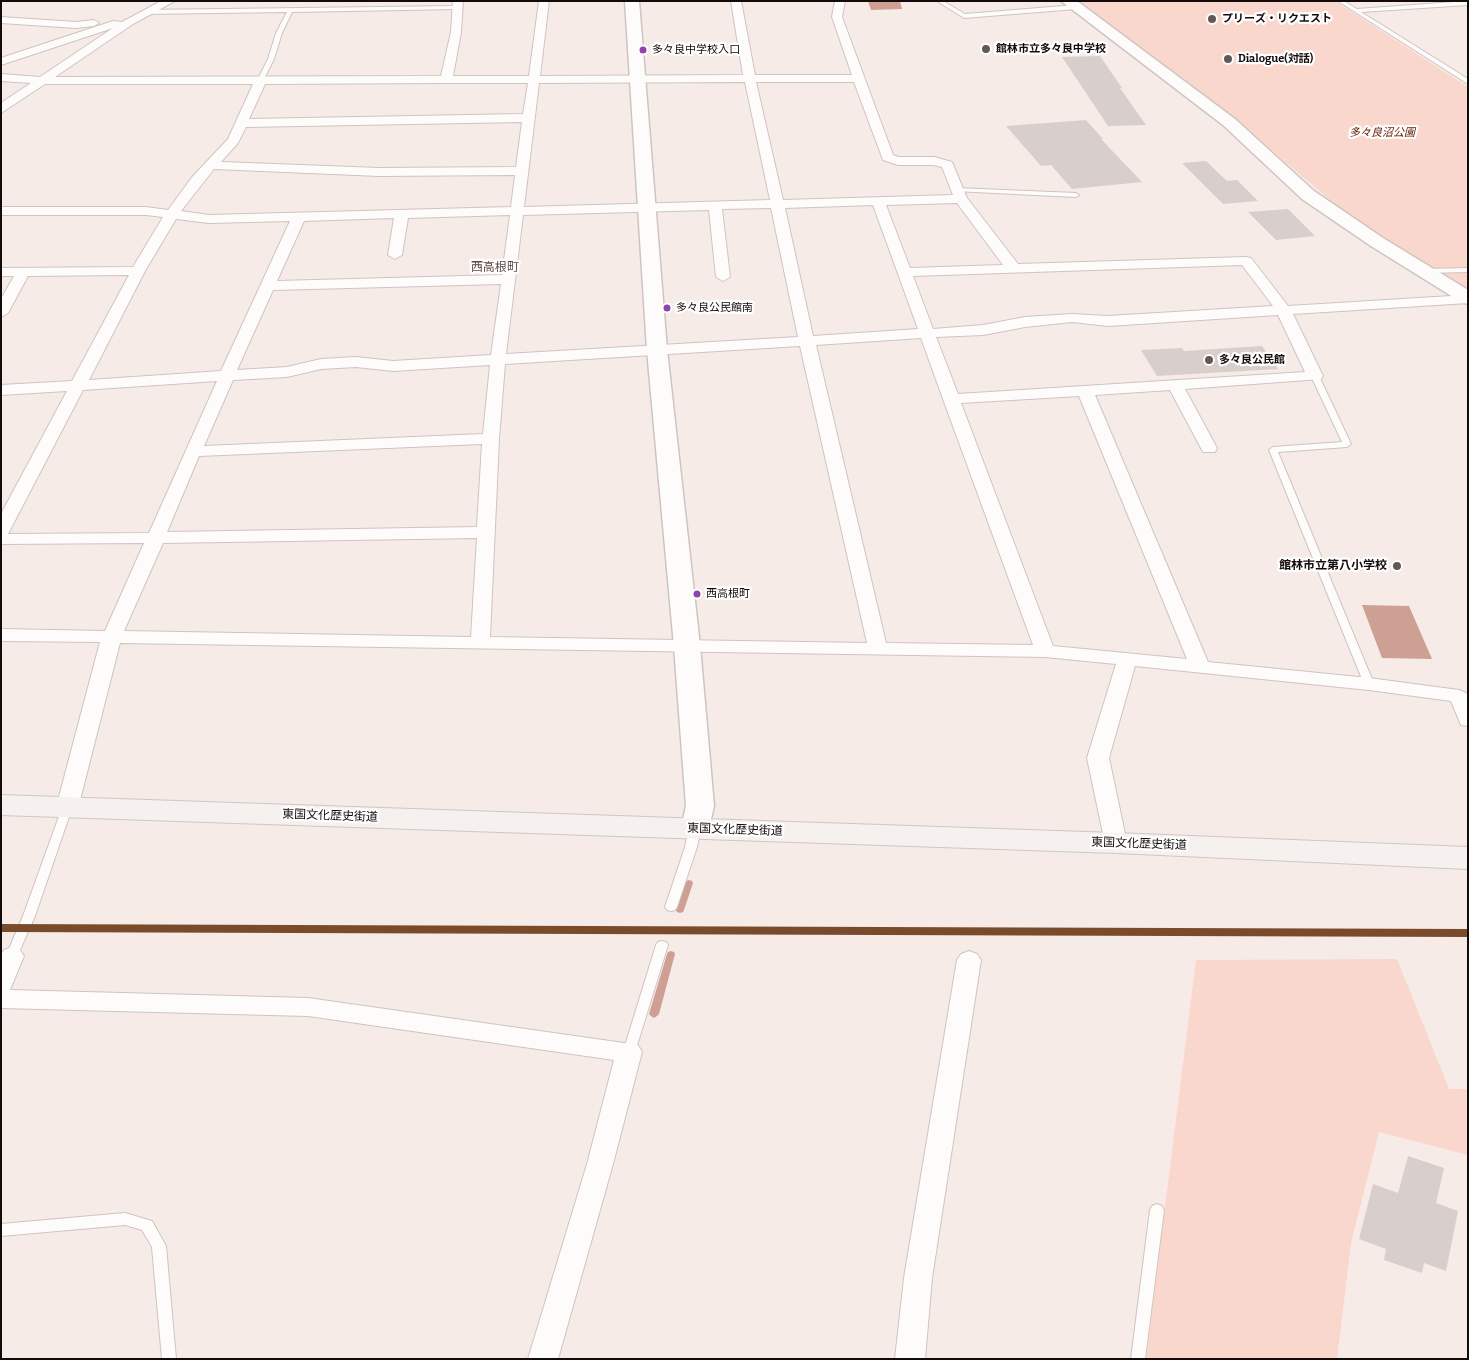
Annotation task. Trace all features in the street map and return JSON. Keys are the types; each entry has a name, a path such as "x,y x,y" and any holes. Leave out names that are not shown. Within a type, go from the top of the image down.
{"highway":[{"name":"東国文化歴史街道","path":"1,805 1116,843 1468,858"}],"street":[{"path":"1,109 129,22 145,12 170,1"},
{"path":"480,642 491,439 498,360 544,1"},
{"path":"632,1 636,79 657,350 687,646 700,806 695,828"},
{"path":"736,1 750,79 807,341 878,649"},
{"path":"840,1 837,18 886,157 898,161 942,162 947,165 959,195 1014,268"},
{"path":"1072,4 1229,122 1308,195 1468,299"},
{"path":"446,80 456,32 457,5"},
{"path":"1,20 76,24 129,22"},
{"path":"1,62 111,23"},
{"path":"1,77 42,81 858,78"},
{"path":"1,531 138,271 172,214 198,179 234,140 260,81"},
{"path":"241,122 528,118"},
{"path":"211,165 379,172 522,171"},
{"path":"1,212 146,211 209,219 778,202 878,201 959,195"},
{"path":"878,201 1045,651"},
{"path":"716,204 723,278"},
{"path":"395,255 402,213"},
{"path":"67,808 111,638 266,286 299,216"},
{"path":"905,272 1246,261 1284,311 1315,376 951,399"},
{"path":"1,272 138,271"},
{"path":"1,313 23,272"},
{"path":"266,286 507,279"},
{"path":"1,390 286,372 322,376 356,375 393,366 926,333 983,330 1034,334 1078,330 1108,321 1468,299"},
{"path":"1175,385 1209,448"},
{"path":"1085,391 1200,668"},
{"path":"193,451 491,439"},
{"path":"1,539 487,532"},
{"path":"1,635 1045,651 1369,684 1459,696 1468,720"},
{"path":"1116,843 1098,758 1127,660"},
{"path":"1,985 12,956"},
{"path":"910,1359 918,1278 969,960"},
{"path":"1,999 308,1007 629,1052 600,1164 543,1359"}],"lane":[{"path":"939,1 964,16 1072,4"},
{"path":"1340,1 1468,82"},
{"path":"1356,11 1468,3"},
{"path":"145,12 457,5"},
{"path":"260,81 271,59 279,33 290,10"},
{"path":"959,195 1076,195"},
{"path":"1424,271 1468,270"},
{"path":"1315,376 1347,444 1273,450 1369,684"},
{"path":"12,956 29,916 67,808"},
{"path":"671,908 691,847 695,828"},
{"path":"629,1052 662,945"},
{"path":"1138,1359 1157,1210"},
{"path":"1,1230 125,1219 147,1225 159,1246 169,1359"}],"green space":[{"name":"多々良沼公園","path":"1079,1 1335,1 1468,87 1468,290 1343,211 1216,103"},
{"path":"1397,959 1449,1089 1468,1089 1468,1155 1379,1132 1351,1243 1337,1359 1146,1359 1196,960"}],"shaded area":[{"path":"868,1 900,1 902,9 871,10"},
{"path":"1362,605 1409,606 1432,659 1382,658"}],"building":[{"path":"1100,56 1146,125 1108,126 1062,57"},
{"path":"1086,120 1103,139 1101,139 1142,182 1072,189 1051,165 1041,166 1006,126"},
{"path":"1206,161 1227,181 1237,180 1258,201 1223,204 1182,163"},
{"path":"1288,209 1315,236 1276,240 1248,212"},
{"name":"多々良公民館","path":"1262,346 1278,369 1157,376 1141,350 1182,348 1184,351"},
{"path":"1408,1156 1444,1168 1436,1203 1458,1211 1446,1271 1424,1263 1422,1273 1384,1260 1386,1249 1359,1239 1373,1184 1398,1193"}],"waterway":[{"path":"680,910 689,883"},
{"path":"654,1014 671,954"}],"transit line":[{"path":"1,928 1468,933"}],"place":[{"name":"プリーズ・リクエスト","path":"1212,19"},
{"name":"館林市立多々良中学校","path":"986,49"},
{"name":"多々良中学校入口","path":"643,50"},
{"name":"Dialogue(対話)","path":"1228,59"},
{"name":"多々良公民館南","path":"667,308"},
{"name":"多々良公民館","path":"1209,360"},
{"name":"館林市立第八小学校","path":"1397,566"},
{"name":"西高根町","path":"697,594"}],"district":[{"name":"西高根町","path":"495,268"}]}
